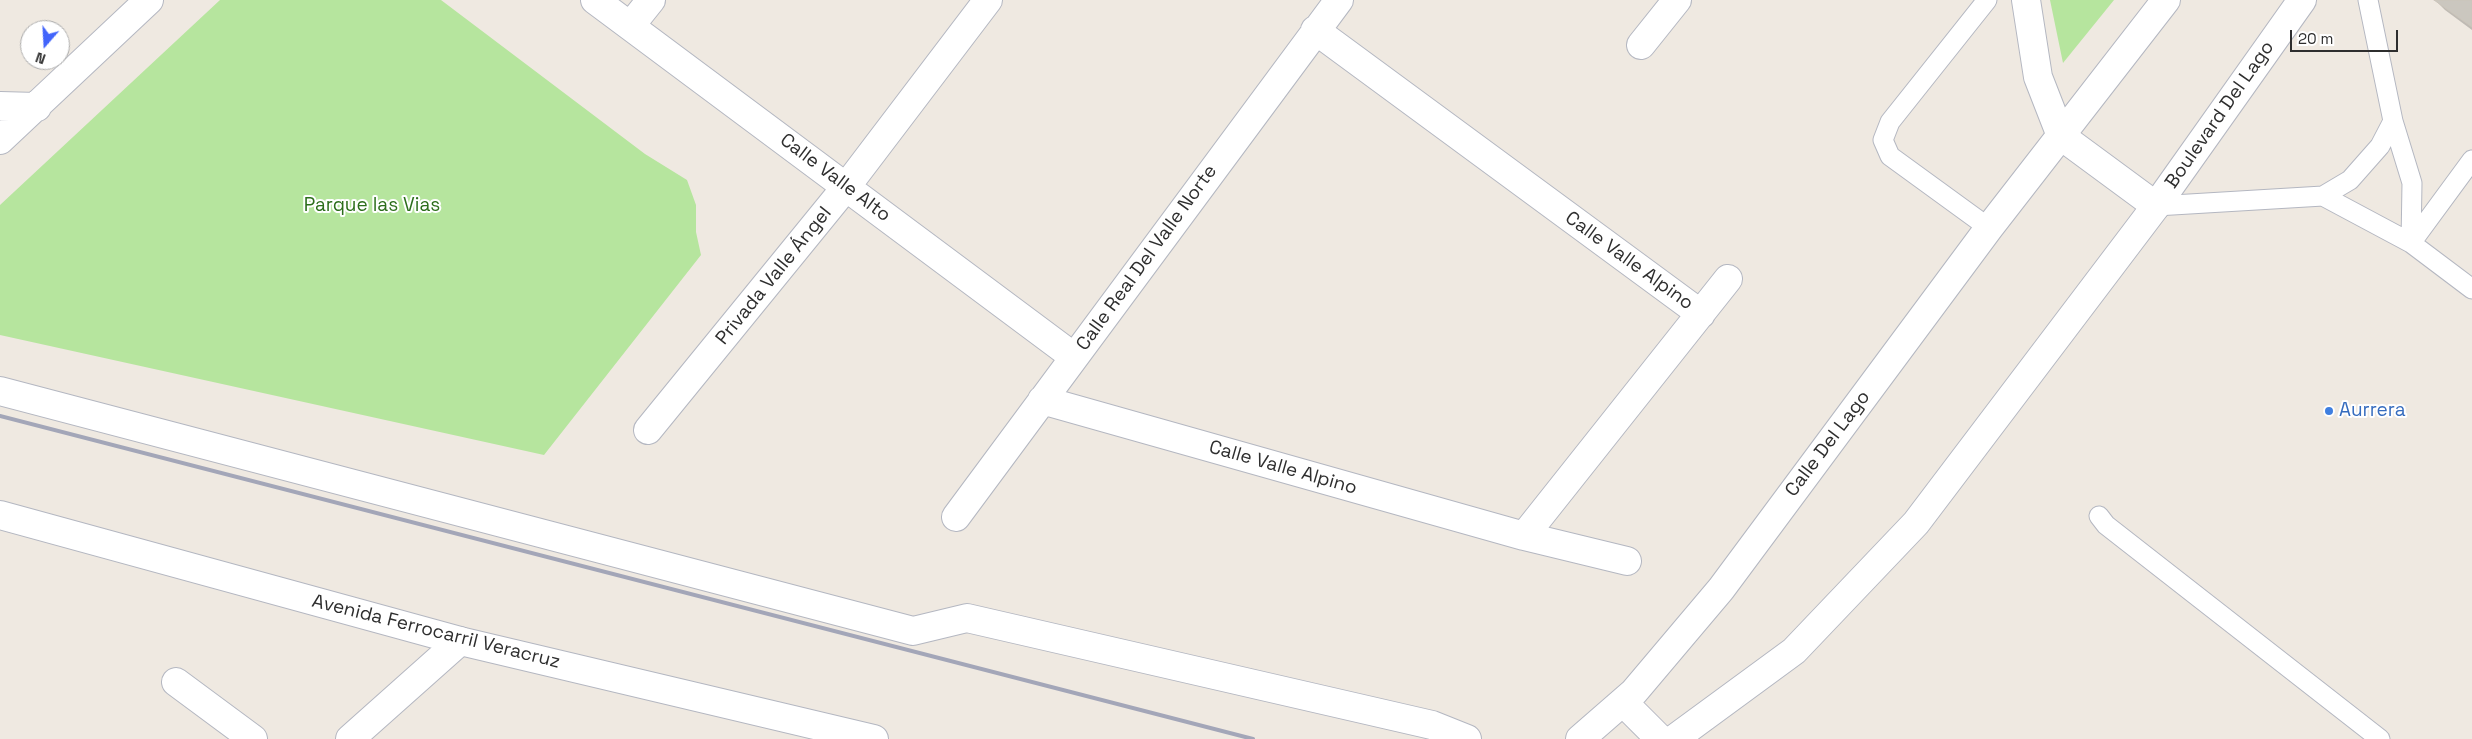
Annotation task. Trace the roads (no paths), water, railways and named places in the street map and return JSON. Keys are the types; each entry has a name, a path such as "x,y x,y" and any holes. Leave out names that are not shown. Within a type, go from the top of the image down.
{"street":[{"path":"0,140 37,108 149,0"},
{"name":"Calle Valle Alto","path":"595,0 1074,357"},
{"path":"632,26 651,0"},
{"name":"Privada Valle Ángel","path":"648,430 846,187 988,0"},
{"name":"Calle Real Del Valle Norte","path":"956,517 1339,0"},
{"path":"1641,45 1677,0"},
{"path":"1674,739 1794,651 1916,523 2156,206 2061,136 2038,77 2026,0"},
{"path":"2061,136 2166,0"},
{"name":"Boulevard Del Lago","path":"2156,206 2302,0"},
{"name":"Calle Valle Alpino","path":"1316,30 1701,314"},
{"path":"0,106 37,108"},
{"name":"Calle Del Lago","path":"1580,739 1624,703 1720,589 1989,228 2061,136"},
{"name":"Calle Valle Alpino","path":"1524,536 1728,279"},
{"path":"0,390 913,631 967,618 1432,725 1467,739"},
{"name":"Calle Valle Alpino","path":"1042,400 1524,536 1627,561"},
{"name":"Avenida Ferrocarril Veracruz","path":"0,515 460,641 843,735 874,739"},
{"path":"350,739 460,641"},
{"path":"176,682 253,739"},
{"path":"1624,703 1660,739"}],"lane":[{"path":"1987,0 1890,122 1883,140 1890,156 1989,228"},
{"path":"2368,0 2393,121 2412,183 2411,243"},
{"path":"2156,206 2323,196 2350,180 2380,146 2393,121"},
{"path":"2411,243 2472,160"},
{"path":"2323,196 2411,243 2472,289"},
{"path":"2099,516 2106,525 2380,739"}],"railway":[{"path":"0,416 1253,739"}],"place":[{"name":"Aurrera","path":"2329,411"}],"park label":[{"name":"Parque las Vias","path":"372,206"}]}
